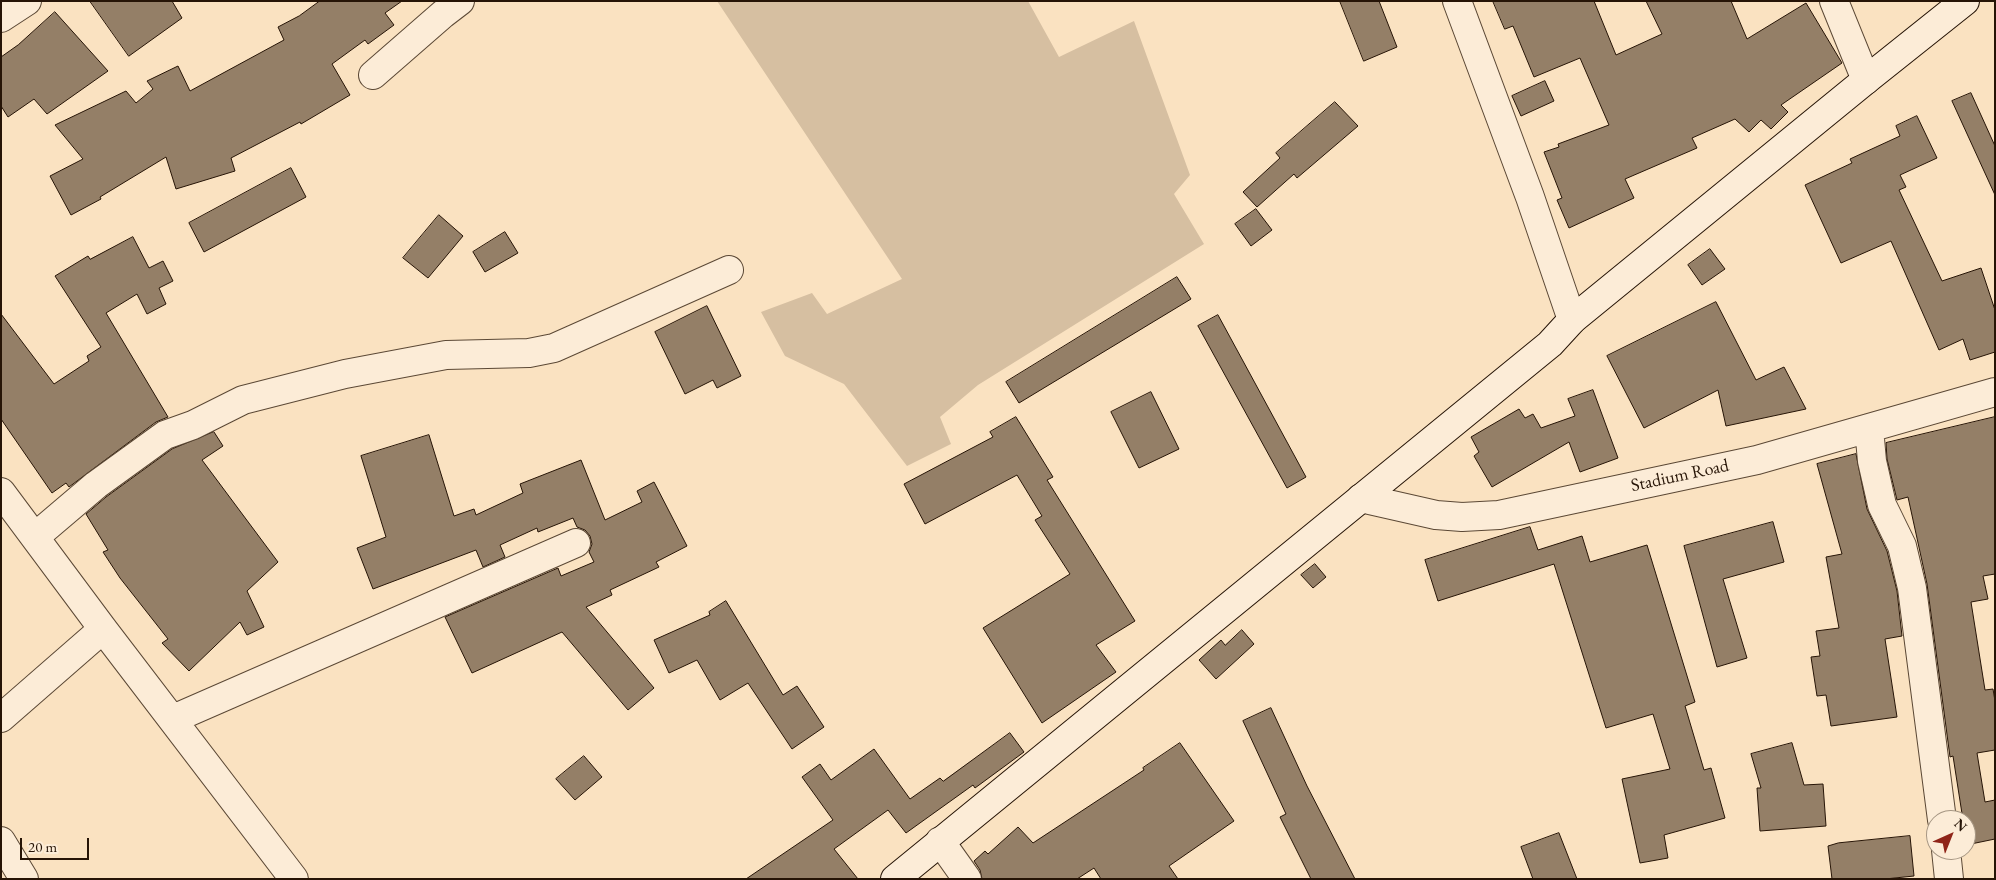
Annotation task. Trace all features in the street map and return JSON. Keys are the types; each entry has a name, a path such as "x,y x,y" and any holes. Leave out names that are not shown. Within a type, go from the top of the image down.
{"street":[{"path":"1,18 27,1"},
{"path":"373,76 460,1"},
{"path":"1457,1 1530,197 1572,320"},
{"path":"1834,1 1866,80"},
{"path":"895,879 1550,344 1572,320 1965,1"},
{"path":"36,536 96,485 165,435 193,425 243,400 345,374 446,355 529,353 554,348 729,270"},
{"name":"Stadium Road","path":"1361,498 1436,515 1462,517 1499,515 1757,460 1995,392"},
{"path":"1869,428 1872,461 1882,505 1902,546 1912,588 1941,810"},
{"path":"1,492 36,536 102,629 294,879"},
{"path":"173,719 576,543"},
{"path":"1,718 102,629"},
{"path":"1,841 24,879"},
{"path":"940,841 967,879"},
{"path":"1947,860 1949,879"}],"shaded area":[{"path":"717,1 1028,1 1059,57 1134,21 1190,175 1174,194 1204,244 978,385 940,417 951,444 907,466 844,384 785,356 761,312 812,293 827,314 902,279"}],"building":[{"path":"90,1 172,1 182,18 129,56"},
{"path":"320,1 402,1 385,13 394,25 368,44 365,40 332,64 350,95 301,124 300,122 231,158 235,171 176,189 166,157 100,197 101,199 71,215 50,176 83,159 55,125 126,91 136,103 153,89 147,81 178,66 190,91 284,40 278,27 299,16"},
{"path":"1340,1 1379,1 1397,47 1364,61"},
{"path":"1493,1 1594,1 1616,55 1662,34 1646,1 1731,1 1747,39 1806,3 1842,63 1781,105 1788,112 1771,129 1761,120 1749,132 1735,119 1692,138 1697,148 1625,179 1634,198 1569,228 1557,200 1562,198 1544,152 1559,147 1558,144 1609,125 1580,58 1534,77 1513,26 1505,29"},
{"path":"55,12 108,71 47,114 34,99 8,117 1,106 1,57 18,45"},
{"path":"1545,81 1554,101 1521,116 1512,96"},
{"path":"1971,93 1995,146 1995,195 1952,101"},
{"path":"1335,102 1358,126 1297,178 1294,174 1257,207 1243,192 1280,158 1276,153"},
{"path":"1917,116 1937,158 1900,175 1906,187 1899,190 1942,281 1981,268 1995,310 1995,352 1970,360 1963,339 1939,350 1891,241 1841,263 1805,185 1852,163 1850,159 1900,136 1896,126"},
{"path":"291,168 306,197 204,252 189,223"},
{"path":"1256,209 1272,230 1251,246 1235,224"},
{"path":"439,215 463,236 428,278 403,258"},
{"path":"505,232 518,253 485,272 473,252"},
{"path":"133,237 149,268 163,261 173,281 159,288 166,304 147,314 137,294 106,313 168,417 156,422 69,487 66,483 52,493 1,419 1,314 54,384 89,361 87,356 101,347 55,276 88,256 90,259"},
{"path":"1710,249 1725,269 1702,285 1688,265"},
{"path":"1177,277 1191,299 1019,403 1006,382"},
{"path":"1716,302 1756,380 1784,367 1806,409 1726,426 1718,390 1644,428 1607,356"},
{"path":"707,306 741,376 717,388 713,380 685,394 655,332"},
{"path":"1218,315 1306,477 1287,488 1198,326"},
{"path":"1593,390 1618,458 1580,472 1569,442 1492,487 1474,456 1479,452 1471,437 1519,409 1525,418 1533,414 1541,428 1575,416 1568,399"},
{"path":"1151,392 1179,449 1139,468 1111,412"},
{"path":"1016,417 1053,477 1047,480 1135,621 1096,645 1116,672 1042,723 983,628 1070,574 1035,520 1042,516 1017,475 925,524 904,484 993,437 990,432"},
{"path":"1995,417 1995,574 1983,576 1988,599 1971,602 1985,690 1993,689 1995,701 1995,750 1977,753 1985,802 1995,800 1995,839 1976,843 1976,810 1961,810 1953,756 1950,757 1927,584 1908,497 1897,500 1887,459 1886,443"},
{"path":"214,432 223,446 202,460 278,562 247,591 264,627 247,635 240,622 189,671 162,643 168,639 120,578 103,552 108,550 86,514 106,497 172,449"},
{"path":"429,435 454,516 474,509 476,515 523,493 520,484 581,460 605,520 642,502 637,491 654,482 687,546 656,562 659,567 610,590 612,595 586,607 654,688 628,710 562,632 472,673 445,617 558,568 561,576 594,562 589,552 592,544 590,536 585,530 577,527 573,518 538,532 537,528 500,545 505,557 483,567 476,550 373,589 357,548 386,537 361,456"},
{"path":"1856,454 1867,509 1887,551 1897,591 1902,636 1885,639 1897,717 1831,726 1826,695 1817,696 1811,657 1820,656 1816,631 1839,628 1826,557 1842,554 1817,464"},
{"path":"1773,522 1784,562 1723,579 1747,658 1717,667 1684,546"},
{"path":"1530,527 1538,550 1582,536 1590,562 1647,545 1695,702 1685,706 1704,770 1711,768 1725,818 1664,835 1668,858 1640,863 1622,779 1670,769 1653,714 1606,728 1554,564 1438,601 1425,560"},
{"path":"1315,564 1326,577 1313,588 1301,575"},
{"path":"726,601 783,695 797,686 824,727 792,749 748,683 720,700 697,660 669,673 654,640 710,615 709,612"},
{"path":"1242,630 1254,644 1216,679 1199,660 1221,640 1225,645"},
{"path":"1271,708 1307,786 1355,879 1311,879 1280,817 1286,814 1243,721"},
{"path":"1010,733 1024,752 975,788 973,785 906,833 888,810 834,849 858,879 746,879 833,820 802,777 820,764 831,780 874,749 910,799 940,778 943,781"},
{"path":"1180,743 1234,821 1169,866 1178,879 1101,879 1094,868 1077,879 982,879 980,870 974,861 985,851 988,854 1018,827 1033,843 1144,770 1143,768"},
{"path":"1792,743 1804,785 1823,784 1826,826 1760,831 1757,788 1761,788 1751,754"},
{"path":"584,756 602,777 575,800 556,779"},
{"path":"1559,833 1577,879 1533,879 1521,847"},
{"path":"1910,836 1914,876 1885,879 1832,879 1828,846 1838,843"}]}
